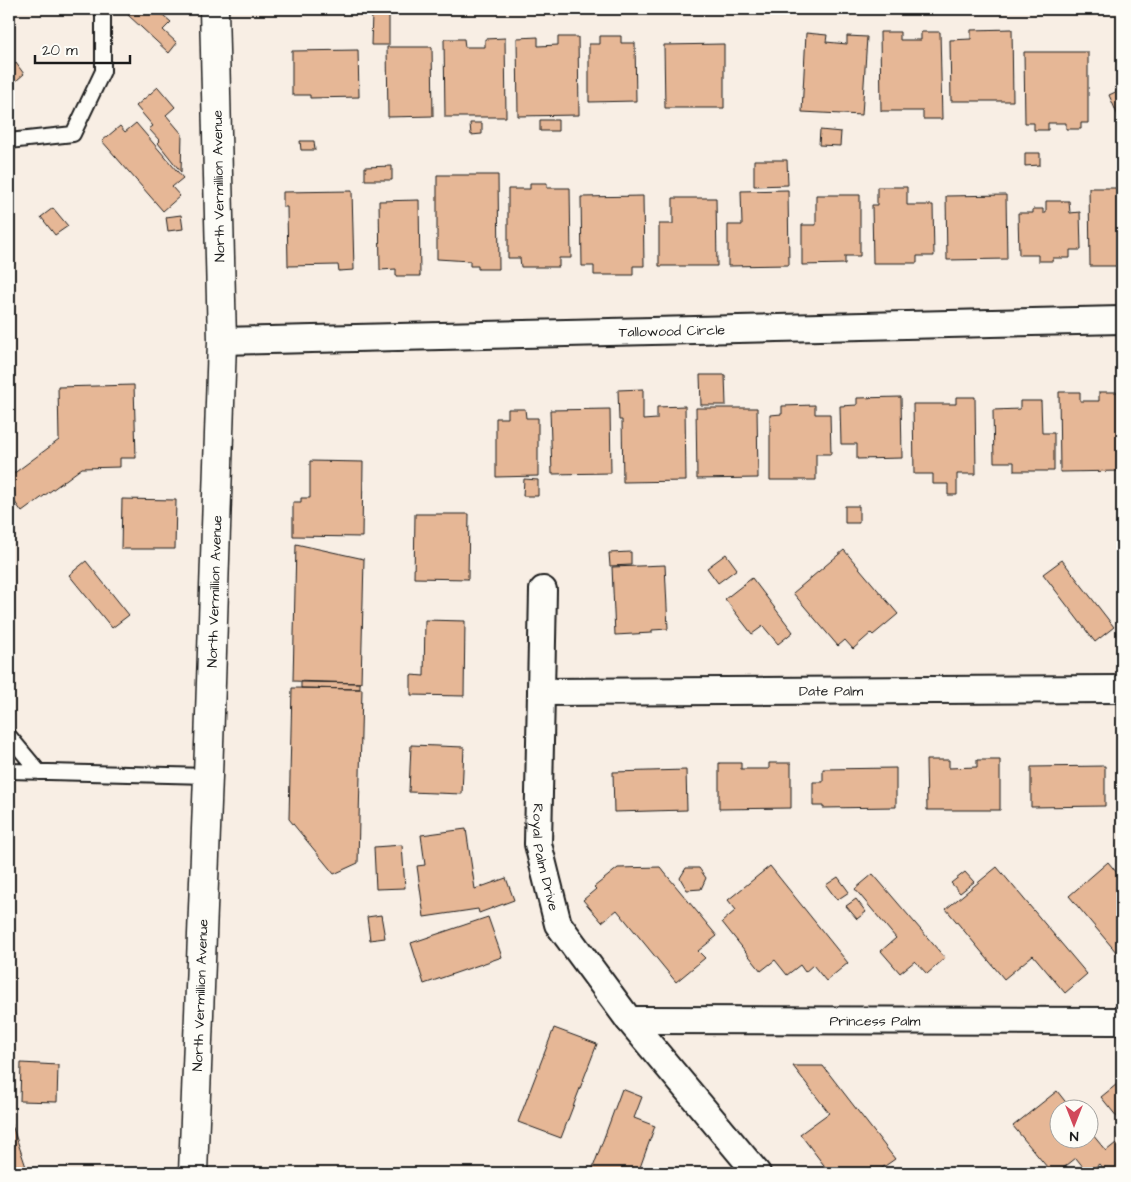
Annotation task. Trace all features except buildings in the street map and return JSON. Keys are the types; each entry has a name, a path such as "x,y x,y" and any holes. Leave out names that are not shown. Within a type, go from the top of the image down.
{"street":[{"name":"North Vermillion Avenue","path":"193,1173 222,341 214,9"},
{"name":"Tallowood Circle","path":"222,341 1122,320"},
{"name":"Royal Palm Drive","path":"543,590 538,844 558,924 629,1020 757,1173"},
{"name":"Date Palm","path":"541,692 1122,689"},
{"name":"Princess Palm","path":"629,1020 1122,1021"}],"lane":[{"path":"9,141 73,134 103,71 103,9"},
{"path":"9,736 39,772"},
{"path":"9,770 208,776"}]}
